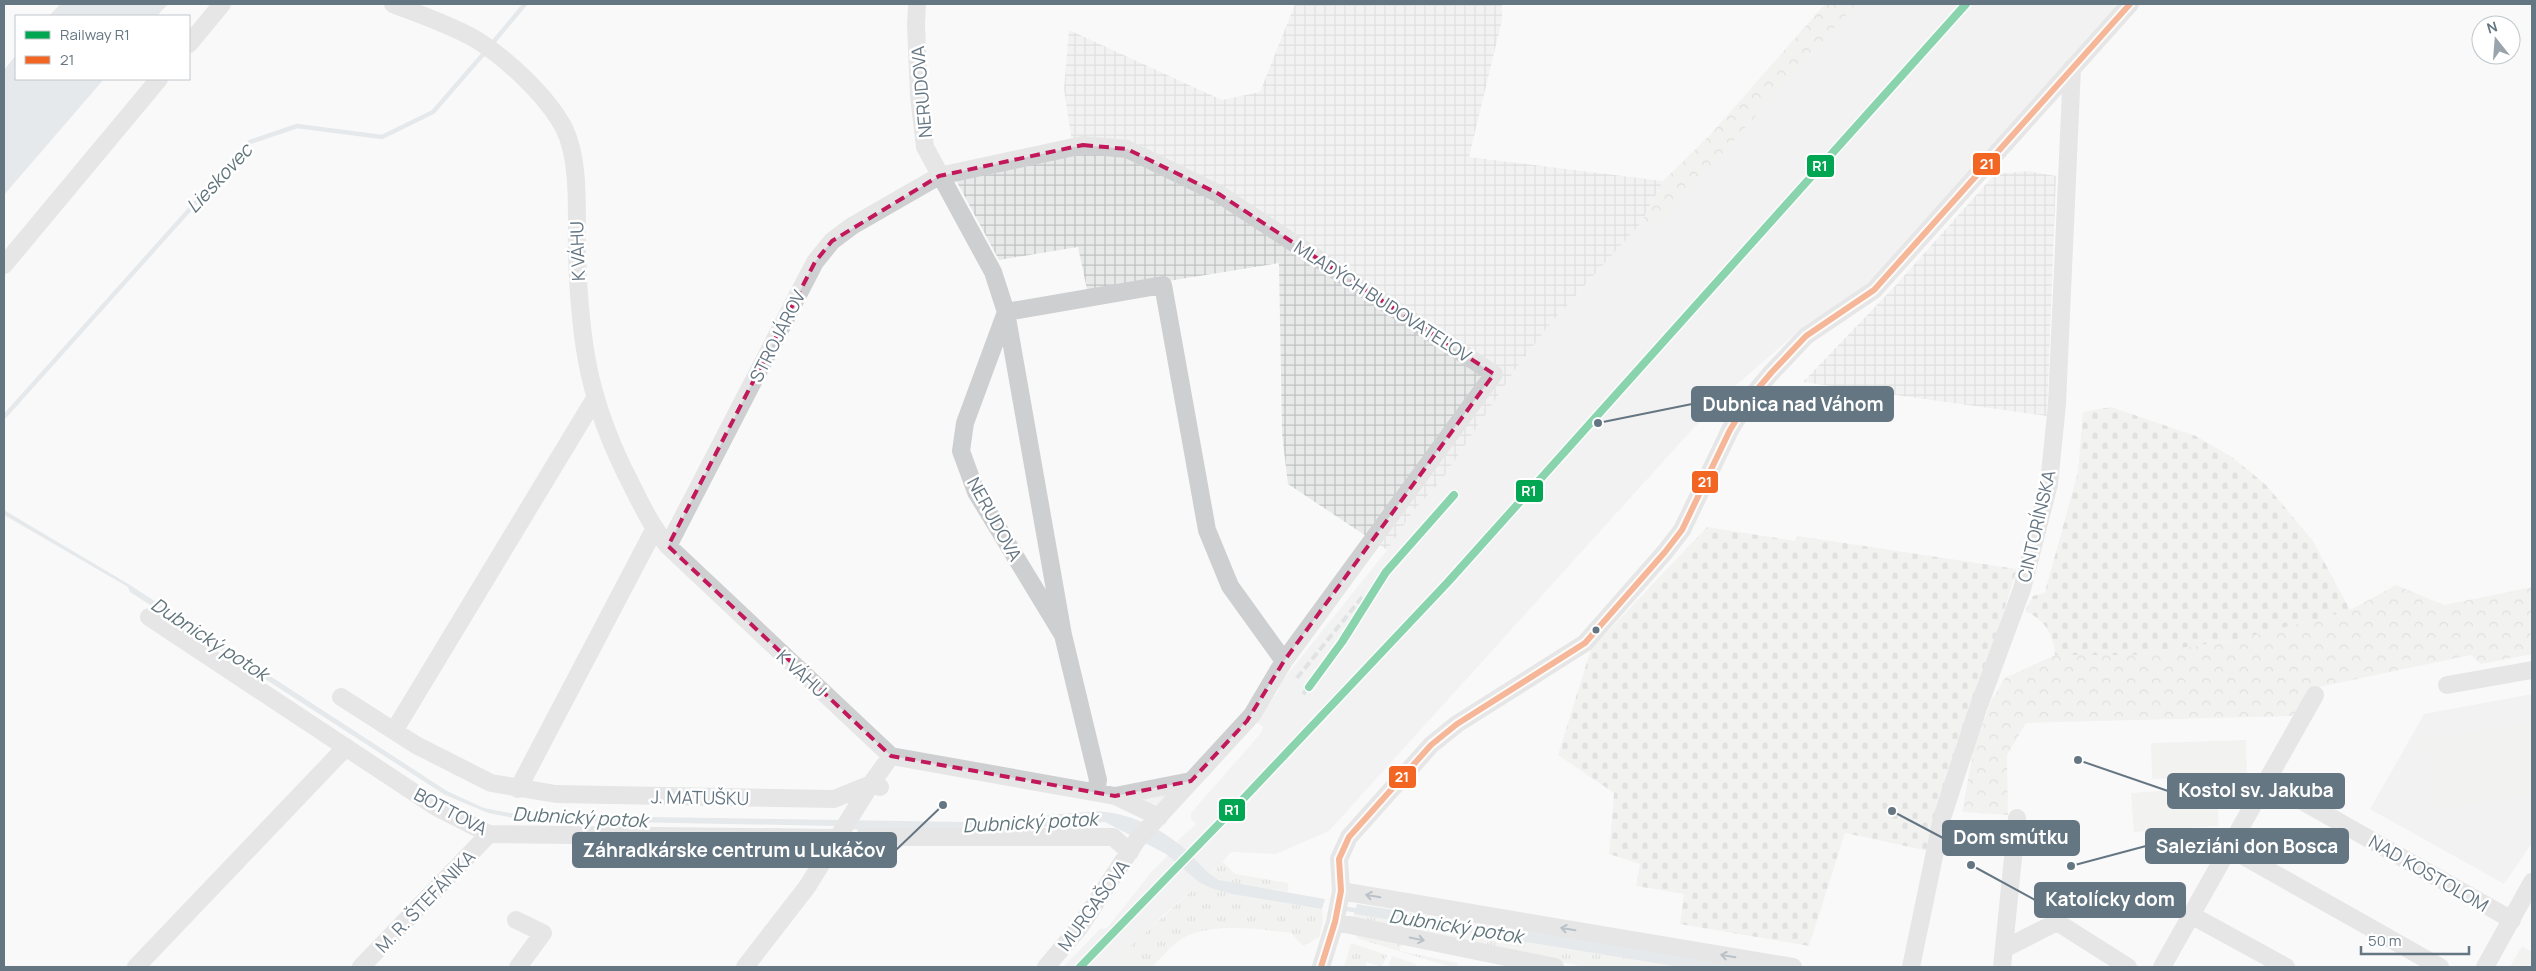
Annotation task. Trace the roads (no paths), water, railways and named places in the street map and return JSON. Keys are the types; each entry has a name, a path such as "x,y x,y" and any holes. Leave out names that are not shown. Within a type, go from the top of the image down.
{"street":[{"path":"190,43 222,4"},
{"name":"K VÁHU","path":"394,4 478,41 528,83 550,107 565,130 573,154 579,303 583,348 594,400 617,458 654,530 668,546 891,756"},
{"name":"NERUDOVA","path":"917,4 919,97 925,147 992,272 1006,312 1063,634 1098,780 1096,792"},
{"path":"1321,967 1338,906 1339,859 1342,848 1355,830 1431,745 1457,724 1585,642 1665,552 1682,530 1730,430 1749,399 1771,373 1806,336 1874,290 2130,4"},
{"name":"CINTORÍNSKA","path":"1911,967 1942,818 1977,711 2022,589 2049,484 2057,404 2072,68"},
{"path":"4,265 159,80"},
{"name":"MLADÝCH BUDOVATEĽOV","path":"939,176 1083,145 1127,149 1219,194 1494,374 1284,662 1252,715 1155,821"},
{"name":"STROJÁROV","path":"668,546 815,262 832,241 852,226 939,176"},
{"path":"1006,312 1164,285 1207,530 1230,586 1284,662"},
{"name":"NERUDOVA","path":"1006,312 965,423 961,451 976,492 1063,634"},
{"path":"394,731 594,400"},
{"path":"518,789 654,530"},
{"name":"BOTTOVA","path":"149,617 436,807 489,834 840,836"},
{"path":"2447,684 2532,670"},
{"path":"2162,967 2315,695"},
{"name":"J. MATUŠKU","path":"341,697 416,746 491,783 518,789 556,794 834,799 875,786"},
{"path":"136,967 346,747"},
{"path":"745,967 807,887 856,809 875,786 891,756 1114,796 1155,821"},
{"path":"1114,796 1191,781"},
{"name":"NAD KOSTOLOM","path":"2268,781 2512,920"},
{"path":"2002,967 2017,818"},
{"name":"MURGAŠOVA","path":"1046,967 1079,928 1134,846 1155,821"},
{"name":"M. R. ŠTEFÁNIKA","path":"361,967 489,834"},
{"path":"864,837 1113,836 1134,846"},
{"path":"2229,848 2440,967"},
{"path":"2485,967 2532,882"},
{"path":"1338,906 1555,967"},
{"path":"1338,906 1793,967"},
{"path":"2191,915 2286,967"},
{"path":"516,920 543,933 518,967"},
{"path":"2004,949 2057,922 2128,967"}],"water":[{"path":"60,4 168,4 158,15 50,15"},
{"path":"15,56 15,80 103,80 4,195 4,70"},
{"path":"4,510 130,585 447,791 484,808 521,815 965,822 1097,811 1108,812 1140,821 1170,837 1219,880 1325,899 1322,909 1231,894 1214,889 1200,883 1166,854 1105,822 974,833 858,830 833,826 524,820 488,813 445,795 130,592 128,587 4,515"},
{"path":"1357,904 1745,967 1679,967 1354,914"}],"waterway":[{"name":"Lieskovec","path":"491,45 525,4"},
{"name":"Lieskovec","path":"4,417 250,142 297,126 382,137 433,112 486,51"},
{"name":"Dubnický potok","path":"1341,908 1360,911"}],"railway":[{"path":"1303,694 1330,659 1386,572 1454,495"},
{"path":"1297,678 1363,596"}],"rail line":[{"name":"R1","path":"1080,967 1245,797 1448,582 1966,4"},
{"name":"R1","path":"1309,687 1342,642 1386,572 1454,495"}],"place":[{"name":"Dubnica nad Váhom","path":"1598,423"},
{"name":"Kostol sv. Jakuba","path":"2078,760"},
{"name":"Záhradkárske centrum u Lukáčov","path":"943,805"},
{"name":"Dom smútku","path":"1892,811"},
{"name":"Katolícky dom","path":"1971,865"},
{"name":"Saleziáni don Bosca","path":"2071,866"}]}
